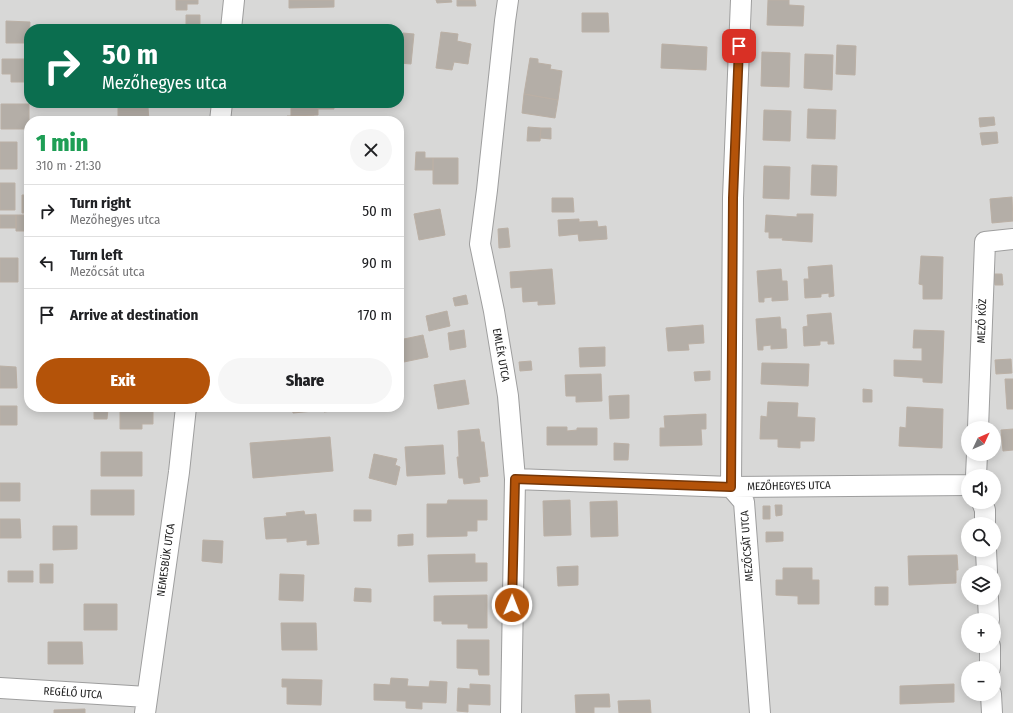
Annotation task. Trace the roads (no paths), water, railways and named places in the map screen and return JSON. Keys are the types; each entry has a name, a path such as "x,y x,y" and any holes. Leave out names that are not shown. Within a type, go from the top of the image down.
{"street":[{"path":"232,24 234,0"},
{"name":"EMLÉK UTCA","path":"508,0 488,190 480,244 494,311 508,396 515,479 511,713"},
{"path":"731,487 733,198 742,0"},
{"name":"MEZŐ KÖZ","path":"978,421 985,242 1013,239"},
{"name":"NEMESBÜK UTCA","path":"146,705 179,472 185,412"},
{"name":"MEZŐHEGYES UTCA","path":"515,479 731,487 961,485"},
{"name":"MEZŐCSÁT UTCA","path":"731,487 744,502 760,713"},
{"name":"REGÉLŐ UTCA","path":"0,688 146,705"},
{"path":"991,701 992,713"}]}
